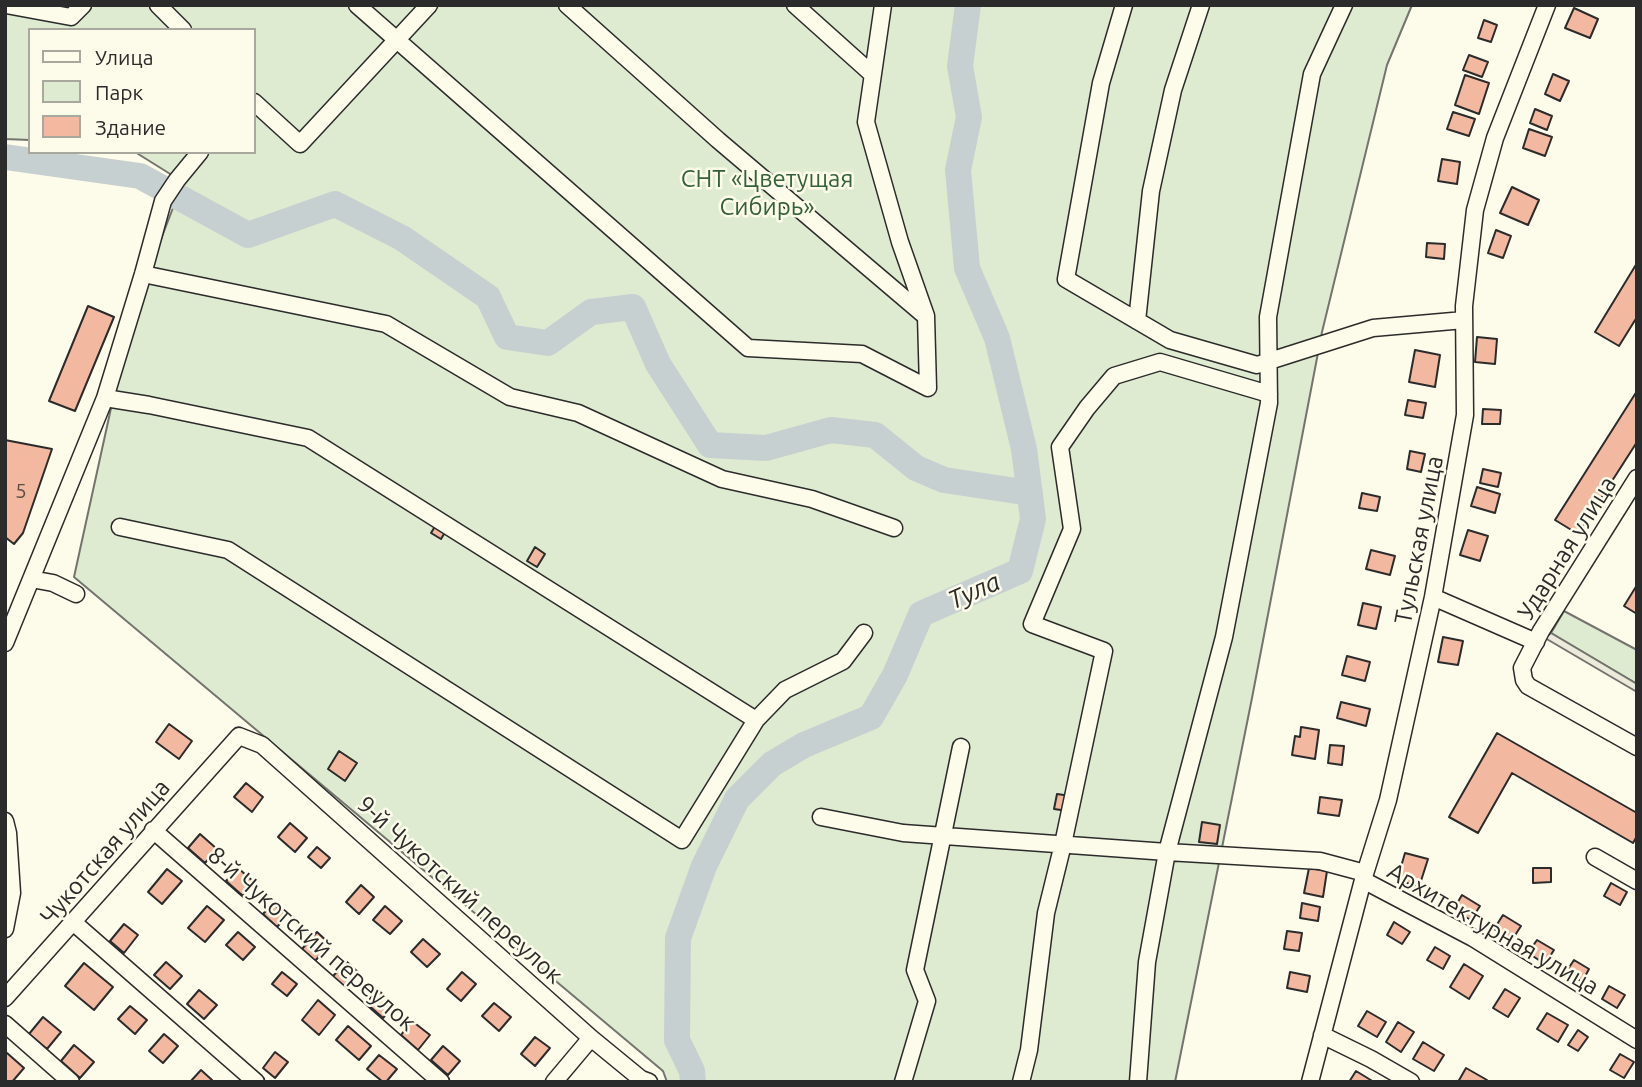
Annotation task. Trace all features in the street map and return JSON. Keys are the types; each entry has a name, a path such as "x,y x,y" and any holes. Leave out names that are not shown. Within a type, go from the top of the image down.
{"street":[{"path":"6,5 71,17 83,5"},
{"path":"159,5 181,28"},
{"path":"357,5 748,348 862,354 928,388 926,316 900,242 866,122 883,5"},
{"path":"256,104 300,144 429,5"},
{"path":"566,5 718,141 926,316"},
{"path":"795,5 872,74"},
{"path":"1124,5 1101,83 1066,279 1170,340 1257,365 1373,328 1464,320"},
{"path":"1137,321 1151,191 1173,90 1201,5"},
{"path":"1138,1082 1147,962 1167,852 1224,637 1269,403 1268,317 1312,74 1344,5"},
{"name":"Тульская улица","path":"1310,1082 1364,877 1388,800 1433,597 1465,415 1464,306 1475,210 1495,138 1547,5"},
{"path":"5,643 105,398 163,201 198,154"},
{"path":"143,274 386,324 510,397 578,413 722,479 812,499 894,528"},
{"path":"1021,1082 1029,1050 1046,913 1104,651 1032,624 1072,529 1060,447 1087,408 1114,376 1160,362 1269,394"},
{"path":"105,398 308,438 756,720"},
{"name":"Ударная улица","path":"1637,478 1522,668 1528,686 1637,747"},
{"path":"120,527 228,550 682,840 756,720 785,690 843,661 864,633"},
{"path":"31,579 53,583 76,594"},
{"path":"1433,597 1536,642"},
{"name":"Чукотская улица","path":"5,999 239,736"},
{"name":"9-й Чукотский переулок","path":"239,736 262,746 591,1038 641,1079 649,1082"},
{"path":"903,1082 927,1001 915,970 961,747"},
{"name":"Архитектурная улица","path":"821,817 903,833 1320,861 1364,877 1473,938 1637,1040"},
{"path":"5,821 12,893 5,929"},
{"name":"8-й Чукотский переулок","path":"153,831 441,1082"},
{"path":"1595,857 1637,881"},
{"path":"73,922 256,1082"},
{"path":"5,1024 71,1082"},
{"path":"1322,1035 1411,1082"},
{"path":"554,1082 591,1038"}],"green space":[{"name":"СНТ «Цветущая Сибирь»","path":"5,5 1412,5 1387,65 1322,332 1175,1082 667,1082 663,1071 74,577 131,317 183,182 138,154 256,154 256,28 28,28 28,140 5,139"},
{"path":"1564,611 1637,650 1637,684 1551,633"}],"shaded area":[{"path":"1551,633 1637,684 1637,692 1545,638"}],"building":[{"path":"1574,8 1598,19 1590,38 1565,28"},
{"path":"1484,20 1497,25 1491,42 1478,38"},
{"path":"1469,55 1488,62 1482,77 1463,70"},
{"path":"1553,74 1569,81 1560,101 1545,94"},
{"path":"1465,75 1489,83 1479,114 1455,105"},
{"path":"1535,109 1552,116 1547,130 1530,123"},
{"path":"1453,112 1475,119 1469,136 1447,129"},
{"path":"1529,129 1552,137 1545,156 1523,148"},
{"path":"1442,159 1460,162 1457,184 1438,181"},
{"path":"1512,187 1539,200 1528,225 1500,213"},
{"path":"1496,230 1511,236 1503,258 1488,253"},
{"path":"1427,243 1445,244 1444,259 1426,257"},
{"path":"1637,263 1637,317 1619,346 1595,332"},
{"path":"88,306 114,317 75,411 49,401"},
{"path":"1477,337 1497,339 1495,364 1475,362"},
{"path":"1415,350 1440,355 1435,387 1409,382"},
{"path":"1637,391 1637,442 1578,534 1555,520"},
{"path":"1408,400 1426,403 1423,418 1405,415"},
{"path":"1483,409 1501,410 1500,424 1482,424"},
{"path":"5,440 52,449 23,533 14,544 5,537"},
{"path":"1410,451 1425,454 1421,472 1407,469"},
{"path":"1483,469 1501,473 1498,487 1480,483"},
{"path":"1477,487 1500,494 1495,513 1471,506"},
{"path":"1362,493 1380,497 1377,511 1359,508"},
{"path":"437,523 447,529 441,539 431,533"},
{"path":"1468,530 1488,536 1480,561 1460,555"},
{"path":"535,547 545,554 537,567 527,561"},
{"path":"1371,550 1395,556 1390,575 1366,569"},
{"path":"1637,585 1637,614 1624,606"},
{"path":"1363,603 1381,607 1376,629 1358,625"},
{"path":"1443,637 1463,641 1458,665 1438,662"},
{"path":"1347,656 1370,662 1365,681 1342,675"},
{"path":"1341,702 1370,709 1366,726 1337,718"},
{"path":"169,724 192,741 179,759 156,742"},
{"path":"1301,727 1319,730 1315,759 1292,755 1295,736 1300,737"},
{"path":"1497,733 1637,813 1637,836 1633,843 1512,773 1478,833 1449,817"},
{"path":"1330,745 1344,746 1342,765 1328,763"},
{"path":"339,751 357,763 345,781 328,769"},
{"path":"246,783 263,797 252,812 234,797"},
{"path":"1057,794 1071,796 1068,811 1054,809"},
{"path":"1320,797 1342,800 1339,816 1318,813"},
{"path":"1202,822 1220,825 1217,844 1199,842"},
{"path":"290,823 307,838 295,852 278,837"},
{"path":"200,834 217,849 205,863 188,848"},
{"path":"317,847 330,858 321,868 308,857"},
{"path":"1405,853 1428,859 1419,887 1397,880"},
{"path":"238,868 255,883 243,896 226,881"},
{"path":"1309,868 1327,871 1323,897 1304,893"},
{"path":"1533,868 1551,868 1551,882 1533,883"},
{"path":"167,869 182,881 162,904 148,892"},
{"path":"1611,883 1627,892 1620,905 1604,896"},
{"path":"361,885 374,897 359,914 346,902"},
{"path":"1462,895 1480,906 1471,920 1453,910"},
{"path":"273,903 287,916 277,927 263,914"},
{"path":"1302,903 1320,907 1318,921 1300,918"},
{"path":"207,906 224,920 205,942 188,928"},
{"path":"385,906 402,921 390,934 373,920"},
{"path":"1503,915 1521,926 1512,940 1494,929"},
{"path":"1394,922 1410,932 1402,944 1387,935"},
{"path":"124,924 138,935 124,953 110,941"},
{"path":"1287,931 1302,933 1299,951 1284,949"},
{"path":"238,932 255,947 243,960 226,945"},
{"path":"317,932 330,944 315,961 302,949"},
{"path":"423,939 440,954 427,967 411,952"},
{"path":"1537,940 1554,950 1545,964 1528,953"},
{"path":"1435,947 1450,956 1443,969 1427,960"},
{"path":"1574,960 1589,969 1582,982 1566,972"},
{"path":"166,962 182,976 170,989 154,975"},
{"path":"347,962 360,974 345,990 331,978"},
{"path":"84,963 113,987 94,1010 65,986"},
{"path":"1464,964 1483,976 1469,999 1450,987"},
{"path":"282,972 297,984 287,996 272,984"},
{"path":"462,972 476,984 461,1001 447,989"},
{"path":"1290,972 1310,976 1307,992 1287,988"},
{"path":"1609,986 1625,995 1617,1008 1602,999"},
{"path":"1505,989 1520,998 1508,1017 1493,1008"},
{"path":"199,990 217,1005 204,1019 187,1004"},
{"path":"378,990 395,1005 383,1018 366,1003"},
{"path":"318,1000 335,1015 319,1035 302,1020"},
{"path":"494,1003 511,1017 499,1031 482,1016"},
{"path":"130,1006 147,1020 135,1034 118,1019"},
{"path":"1367,1011 1386,1022 1377,1037 1358,1026"},
{"path":"1547,1013 1568,1025 1558,1042 1537,1029"},
{"path":"43,1017 61,1032 47,1049 29,1034"},
{"path":"412,1021 430,1035 418,1050 401,1035"},
{"path":"1398,1022 1414,1032 1401,1052 1386,1042"},
{"path":"348,1026 371,1046 359,1060 336,1040"},
{"path":"1578,1030 1588,1037 1578,1051 1568,1045"},
{"path":"164,1034 178,1046 163,1063 149,1051"},
{"path":"535,1037 550,1048 535,1066 521,1054"},
{"path":"1423,1042 1444,1055 1434,1071 1413,1059"},
{"path":"74,1045 94,1062 80,1078 61,1061"},
{"path":"443,1046 460,1061 448,1075 431,1060"},
{"path":"275,1052 288,1062 275,1078 263,1068"},
{"path":"7,1053 24,1068 12,1082 5,1082"},
{"path":"1620,1054 1634,1062 1624,1078 1610,1070"},
{"path":"379,1055 397,1069 386,1082 367,1069"},
{"path":"1466,1068 1487,1080 1486,1082 1458,1082"},
{"path":"201,1070 211,1082 190,1082"},
{"path":"1356,1071 1374,1082 1349,1082"}],"waterway":[{"name":"Тула","path":"693,1082 692,1071 677,1040 678,938 704,866 737,799 772,764 804,745 871,717 895,675 921,614 1020,571 1033,519 1024,449 997,338 967,268 958,170 969,117 960,66 968,5"},
{"path":"5,157 140,176 248,235 335,204 402,238 488,297 507,337 548,343 591,312 633,307 658,364 710,445 766,448 831,430 875,435 916,468 944,480 1030,493"}]}
